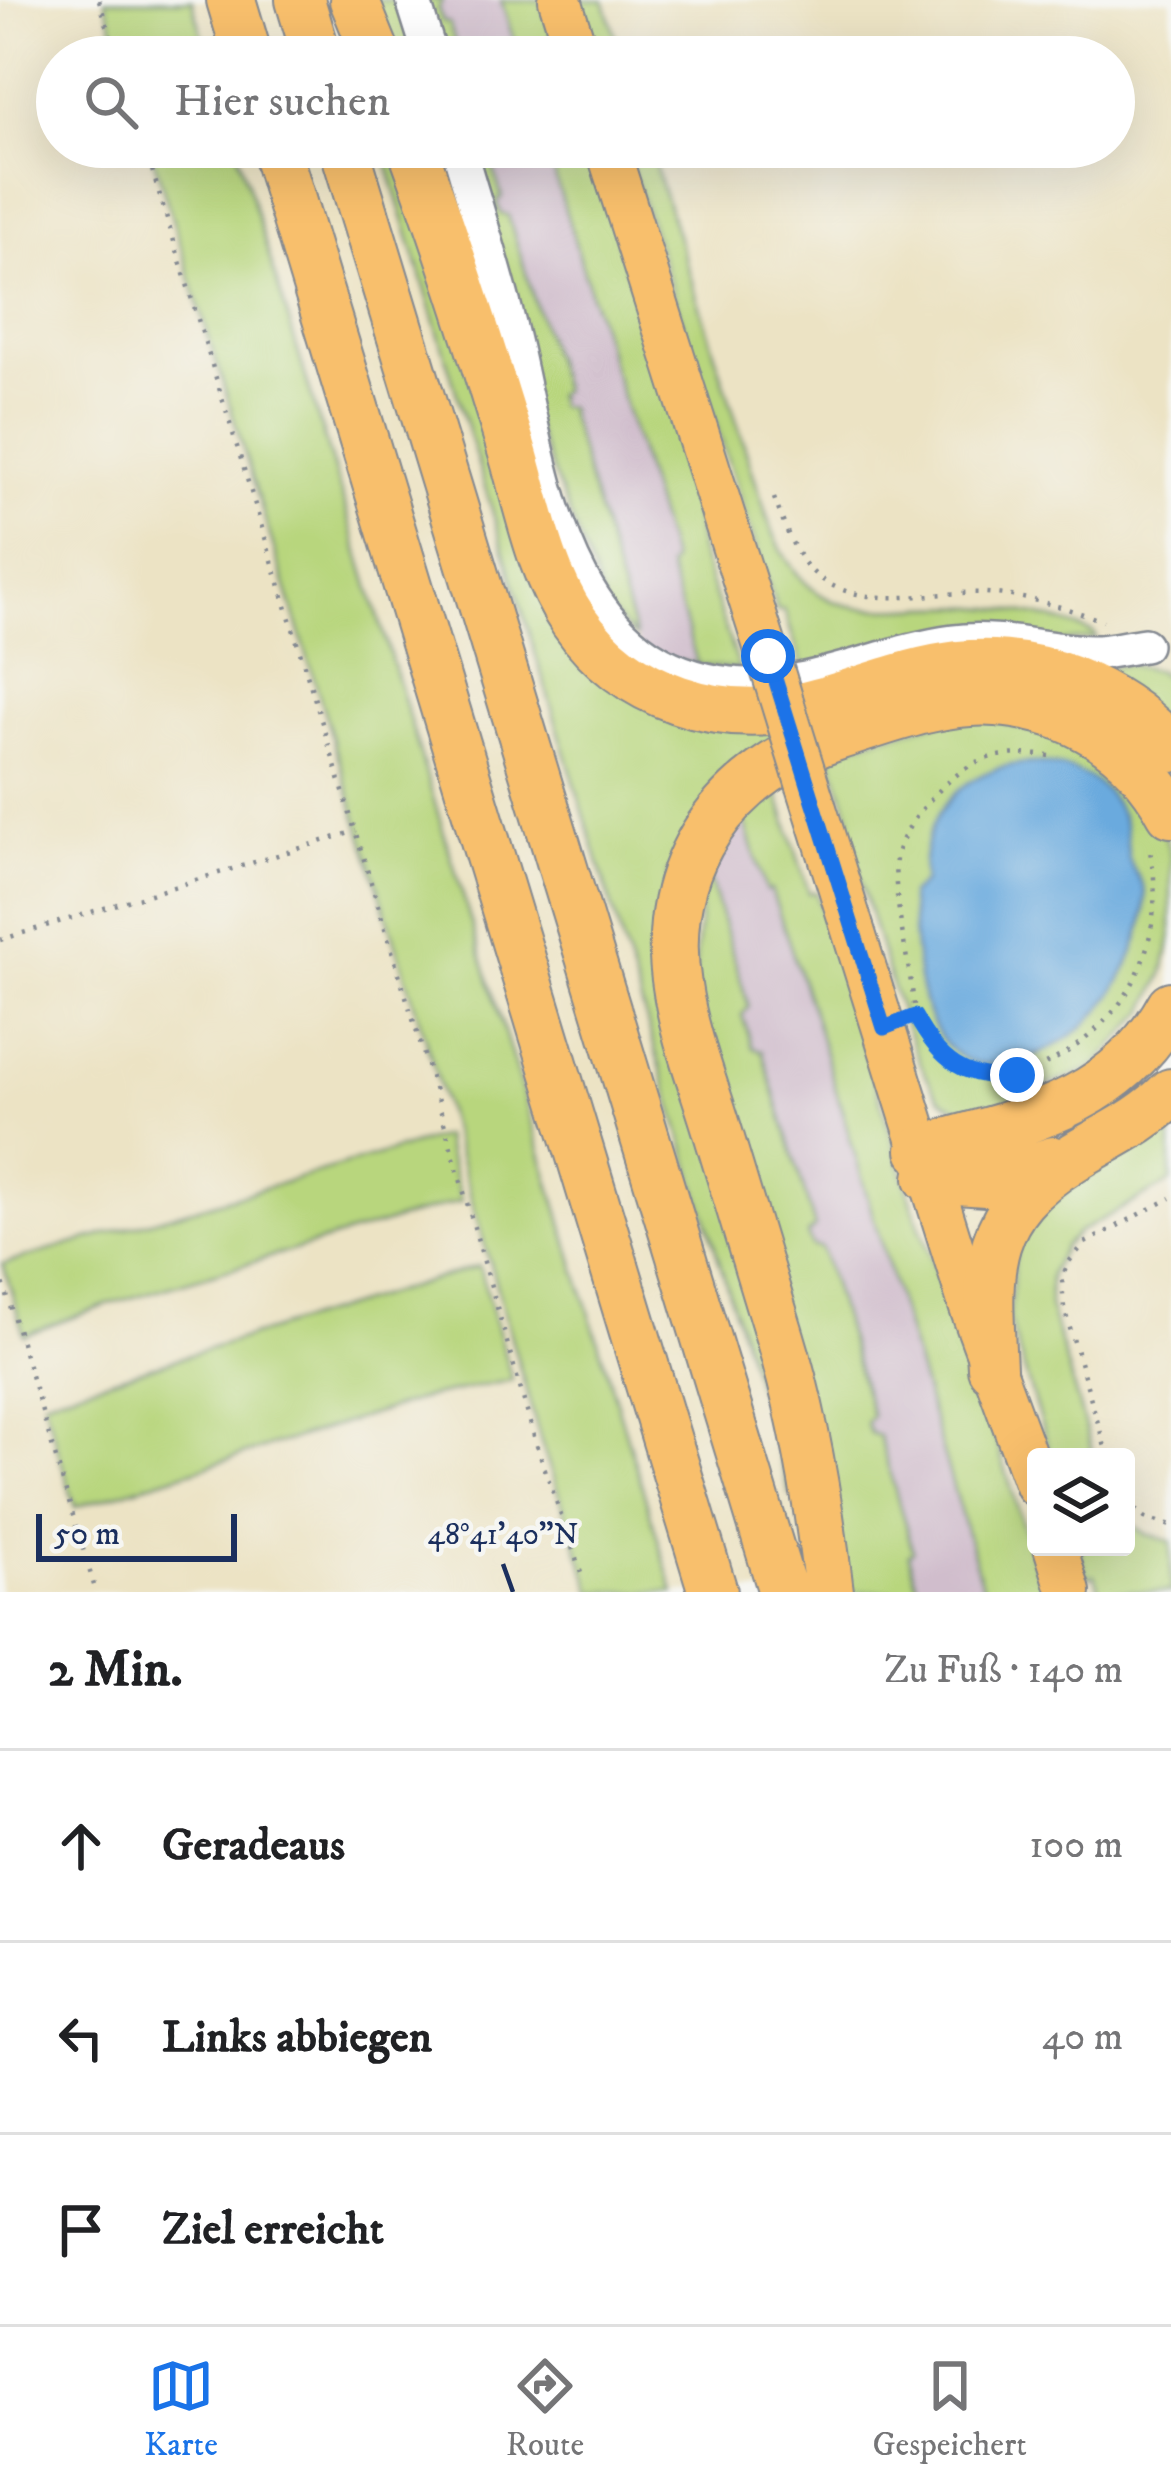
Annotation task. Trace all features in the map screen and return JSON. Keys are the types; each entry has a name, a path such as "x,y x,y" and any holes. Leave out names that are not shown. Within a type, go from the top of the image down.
{"highway":[{"path":"231,0 242,36"},
{"path":"300,0 311,36"},
{"path":"354,0 369,36"},
{"path":"281,168 713,1592"},
{"path":"350,168 783,1592"},
{"path":"419,168 552,579 574,621 615,664 642,684 679,701 746,712 810,705 941,668 1013,666 1060,676 1106,695 1171,748"},
{"path":"829,1592 800,1411 680,1003 675,926 688,868 704,836 732,799 781,759 875,724 959,703 1025,705 1080,723 1135,763 1157,822"},
{"path":"925,1164 1089,1094 1143,1049 1171,1006"},
{"path":"992,1369 988,1277 995,1242 1016,1204 1070,1160 1129,1128 1171,1093"},
{"path":"925,1164 986,1182 1038,1164 1070,1160"}],"main road":[{"path":"560,0 571,36"},
{"path":"615,168 925,1164 1027,1461"}],"lane":[{"path":"413,0 424,36"},
{"path":"464,168 563,533 594,602 635,646 691,675 752,685 801,680 950,642 998,640 1096,652 1144,645"}],"path":[{"path":"100,0 111,36"},
{"path":"151,168 356,830 536,1443 582,1576"},
{"path":"774,498 806,564 836,587 875,597 984,593 1032,599 1099,619 1144,645"},
{"path":"1071,760 1022,754 976,762 915,818 900,841 896,883 915,1016 944,1058 964,1071 986,1077 1017,1075 1075,1044 1117,1006 1135,976 1154,907 1157,822"},
{"path":"0,940 356,830"},
{"path":"1105,1448 1064,1308 1062,1280 1067,1264 1085,1243 1171,1198"},
{"path":"0,1272 96,1592"},
{"path":"1135,1510 1144,1518 1171,1526"}],"shaded area":[{"path":"443,0 501,0 512,36 453,36 438,8"},
{"path":"493,168 553,168 621,386 767,891 771,889 814,1016 984,1592 919,1592 908,1554 912,1550 879,1436 870,1434 866,1422 872,1415 821,1249 812,1247 807,1233 815,1226 763,1052 753,1049 742,1014 748,1006 567,408 558,407 555,395 562,389 508,216 501,214 497,202 502,196"}],"green space":[{"path":"105,0 192,0 203,36 116,36"},
{"path":"367,0 443,0 438,9 453,36 382,36"},
{"path":"501,0 541,0 552,36 512,36"},
{"path":"578,0 604,0 615,36 589,36"},
{"path":"156,168 242,168 674,1592 593,1592 542,1446 431,1058"},
{"path":"388,168 401,168 575,648 1087,715 853,719 668,873 801,1491 790,1495"},
{"path":"432,168 493,168 502,197 497,202 501,214 508,215 562,390 555,395 558,406 567,408 636,638 607,609"},
{"path":"552,168 595,168 689,465 700,552 741,676 699,670 668,567 672,562"},
{"path":"632,168 656,168 768,520 786,558 806,583 828,599 852,606 1006,610 1065,623 1094,633 1096,638 804,671 784,610 777,611"},
{"path":"1125,664 1158,671 1171,682 1171,729 1098,671"},
{"path":"968,714 1099,747 1164,831 1171,858 1171,936 1164,972 1145,1012 1093,1068 987,1109 958,1107 942,1099 915,1051 844,823 851,820 829,751"},
{"path":"773,778 809,893 816,892 918,1222 996,1439 1027,1539 1027,1556 1032,1556 1043,1590 1038,1592 984,1592 814,1016 771,890 766,891 740,806"},
{"path":"704,861 749,1007 742,1015 753,1048 762,1051 815,1227 807,1234 812,1246 821,1248 872,1416 866,1423 870,1433 879,1436 913,1551 908,1555 919,1592 842,1592 693,993"},
{"path":"1171,1120 1171,1182 1079,1232 1064,1246 1050,1274 1049,1305 1091,1448 1048,1448 1009,1320 1018,1221"},
{"path":"443,1136 461,1201 110,1304 24,1335 3,1264"},
{"path":"479,1266 512,1380 428,1397 75,1507 43,1400"},
{"path":"1135,1527 1146,1535 1171,1541 1171,1592 1100,1592 1095,1575 1087,1577 1081,1556 1135,1556"}],"water":[{"path":"1033,763 1077,772 1111,797 1125,825 1130,861 1144,889 1143,923 1120,981 1089,1021 1025,1059 978,1063 957,1054 931,1022 921,987 909,895 924,882 929,835 952,797 987,772"}],"route":[{"path":"768,656 884,1028 915,1016 934,1048 953,1065 986,1077 1017,1075"}]}
